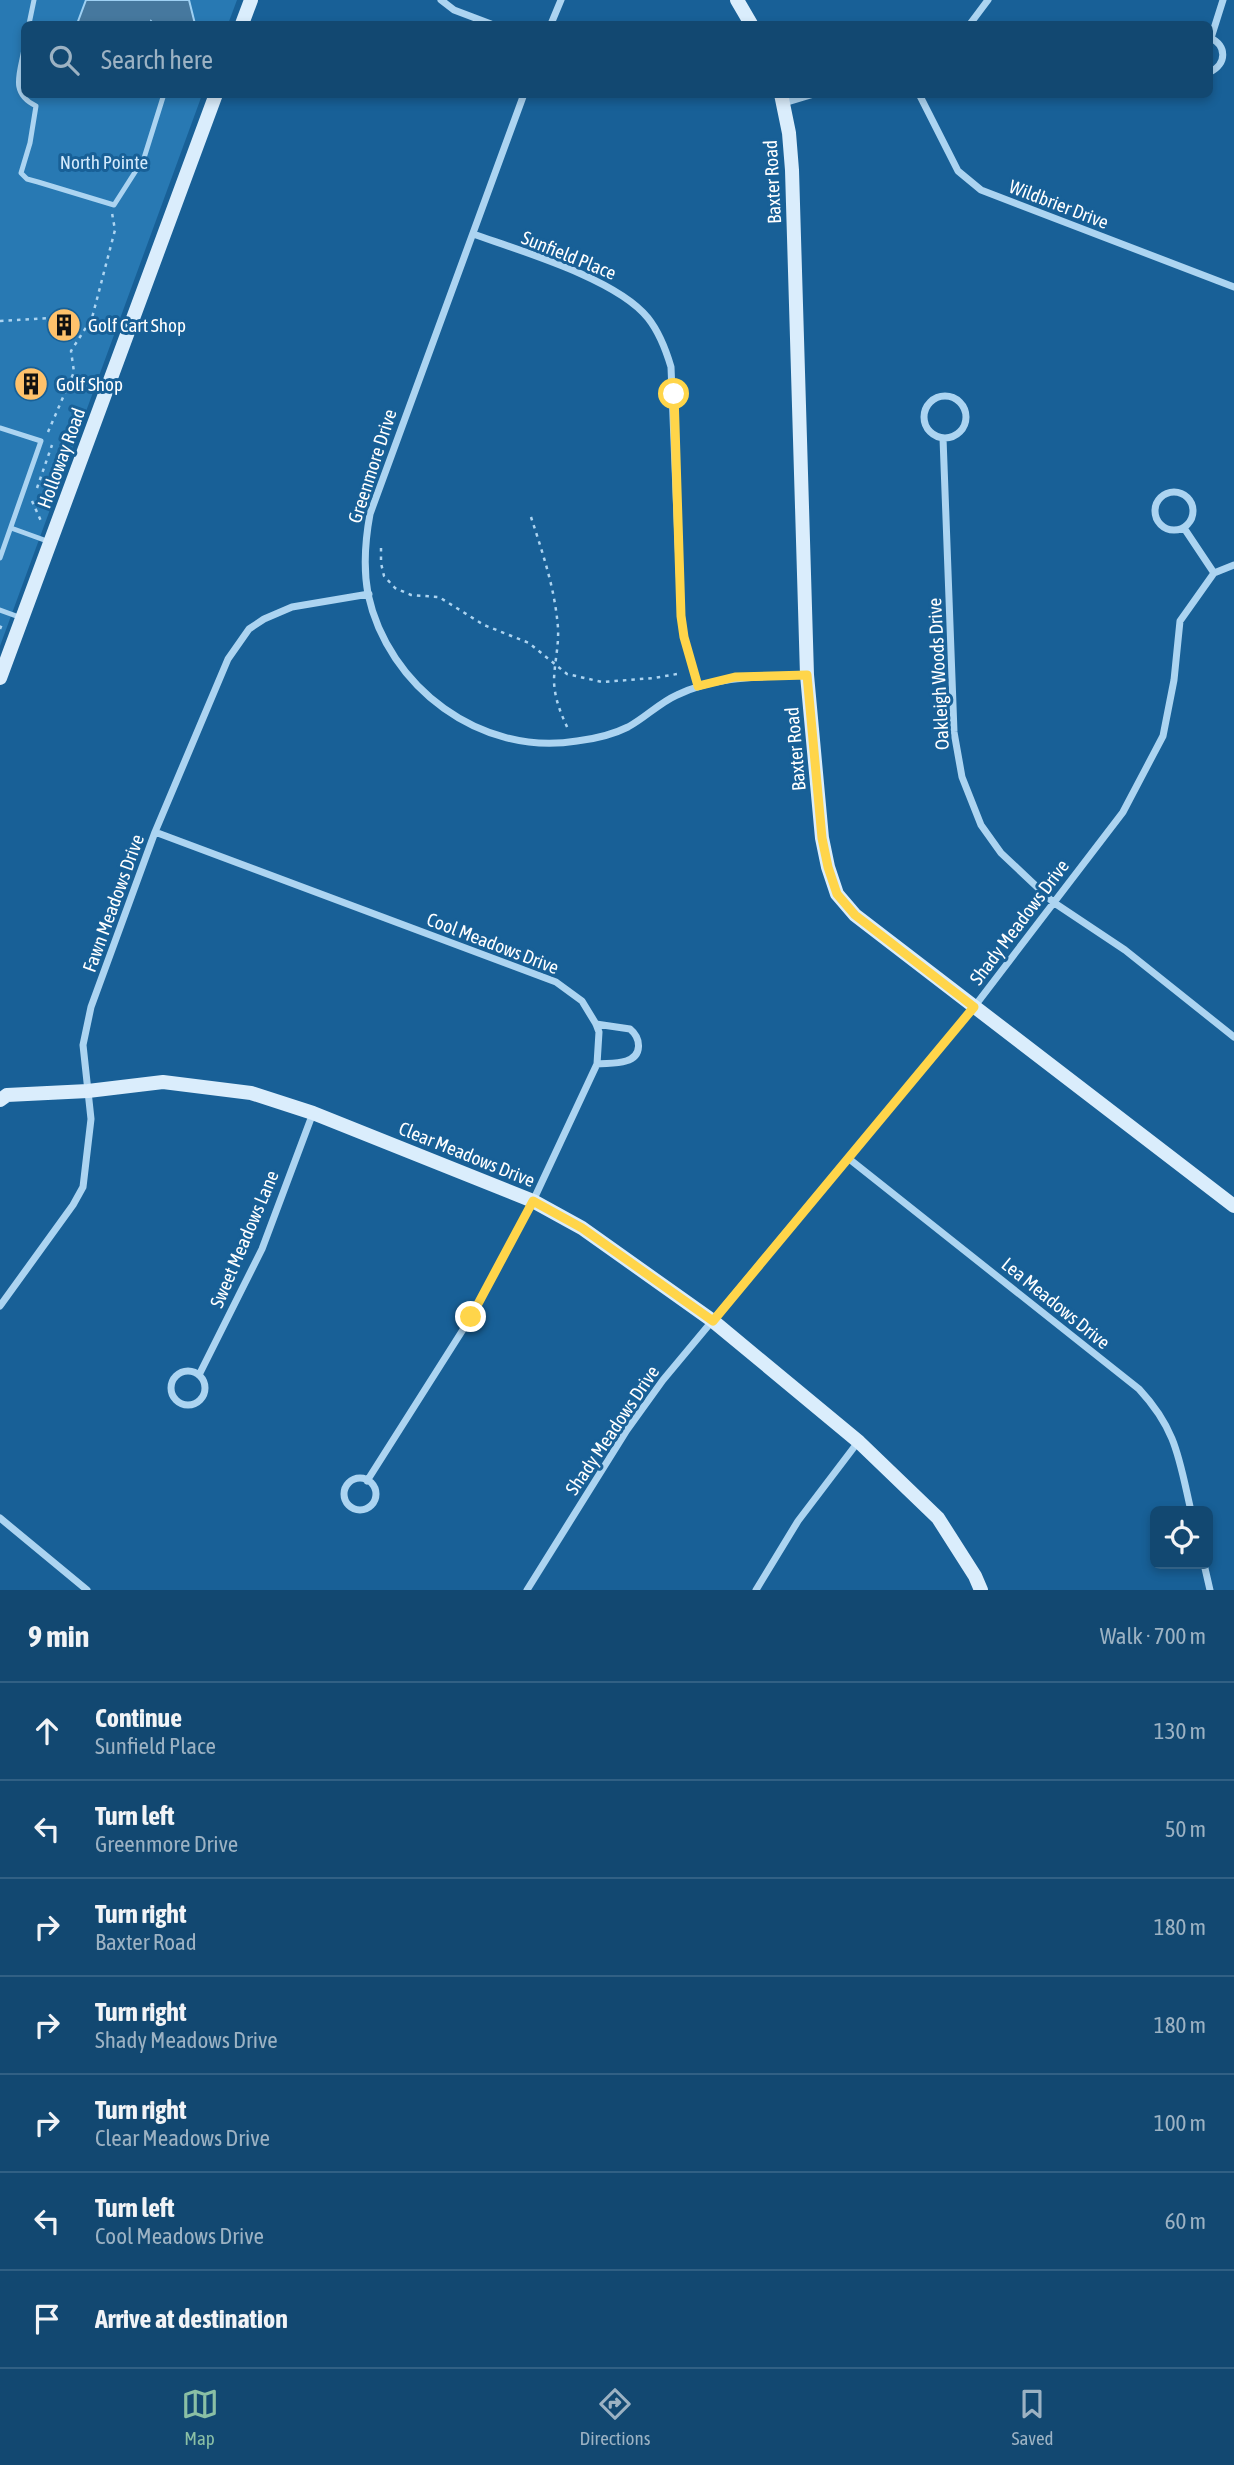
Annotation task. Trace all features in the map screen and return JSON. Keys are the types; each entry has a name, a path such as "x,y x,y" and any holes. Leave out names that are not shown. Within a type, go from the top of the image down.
{"street":[{"path":"243,21 251,0"},
{"path":"441,0 454,10 483,21"},
{"path":"552,21 561,0"},
{"path":"737,0 749,21"},
{"path":"972,21 988,0"},
{"path":"1213,29 1223,0"},
{"path":"1213,40 1220,44 1223,54 1220,64 1213,69"},
{"name":"Holloway Road","path":"0,678 214,98"},
{"name":"Greenmore Drive","path":"523,98 370,514 365,573 385,641 412,681 462,720 531,744 556,744 606,735 628,727 674,696 698,686 735,677 807,675"},
{"name":"Wildbrier Drive","path":"921,98 958,171 981,190 1234,287"},
{"name":"Baxter Road","path":"783,99 792,170 807,675 822,838 837,894 855,915 1234,1206"},
{"name":"Sunfield Place","path":"473,234 602,283 635,305 648,317 658,333 671,367 681,616 698,686"},
{"path":"946,396 962,406 965,419 960,431 943,438 931,433 924,422 924,415 929,403 946,396"},
{"name":"Oakleigh Woods Drive","path":"943,438 954,732 961,777 981,825 1001,853 1053,902 1125,950 1234,1037"},
{"path":"1167,494 1185,496 1192,506 1192,518 1184,528 1172,530 1161,525 1158,520 1158,502 1167,494"},
{"path":"1184,528 1214,573 1234,565"},
{"name":"Shady Meadows Drive","path":"527,1590 632,1422 663,1380 974,1007 1123,812 1163,736 1174,680 1180,621 1214,573"},
{"name":"Fawn Meadows Drive","path":"0,1306 83,1187 91,1119 83,1045 86,1027 155,832 228,659 249,629 264,619 292,607 369,594"},
{"name":"Cool Meadows Drive","path":"155,832 556,982 582,1001 596,1024"},
{"path":"368,1481 471,1317 533,1201 597,1064 599,1032 596,1024 630,1029 638,1037 637,1053 628,1061 597,1064"},
{"name":"Clear Meadows Drive","path":"2,1093 88,1090 163,1083 251,1093 313,1113 533,1201 582,1228 713,1321 859,1442 938,1518 981,1590"},
{"name":"Sweet Meadows Lane","path":"199,1375 262,1249 313,1113"},
{"name":"Lea Meadows Drive","path":"848,1158 1139,1389 1168,1426 1177,1449 1190,1506"},
{"name":"Sweet Meadows Lane","path":"188,1371 199,1375 205,1387 202,1398 193,1404 181,1404 171,1388 175,1377 188,1371"},
{"path":"756,1590 798,1521 859,1442"},
{"path":"357,1478 368,1481 375,1490 374,1500 367,1508 351,1507 345,1499 345,1488 357,1478"},
{"path":"0,1518 87,1590"},
{"path":"1205,1569 1210,1590"}],"lane":[{"path":"30,21 34,0"},
{"path":"21,68 18,88 21,94"},
{"path":"23,98 36,106 30,143 21,173 27,179 114,205 140,167 163,98"},
{"path":"0,428 41,441 0,558"},
{"path":"11,528 50,542"},
{"path":"0,610 22,618"}],"path":[{"path":"36,490 52,446 47,436 74,372 71,351 80,332 92,318 115,230 111,213"},
{"path":"0,321 51,317"},
{"path":"32,501 41,521"},
{"path":"531,517 553,594 559,646 555,692 558,708 568,729"},
{"path":"381,548 384,576 395,588 411,595 439,597 484,625 530,643 567,674 602,681 677,674"},
{"path":"0,629 2,624"}],"green space":[{"name":"North Pointe","path":"0,0 237,0 229,21 21,21 21,98 201,98 0,646"}],"shaded area":[{"path":"86,0 189,0 194,21 151,21 78,21"}],"place":[{"name":"Golf Cart Shop","path":"64,325"},
{"name":"Golf Shop","path":"31,384"}],"route":[{"path":"471,1317 533,1201 582,1228 713,1321 974,1007 855,915 837,894 822,838 807,675 735,677 698,686 681,616 674,394"}]}
